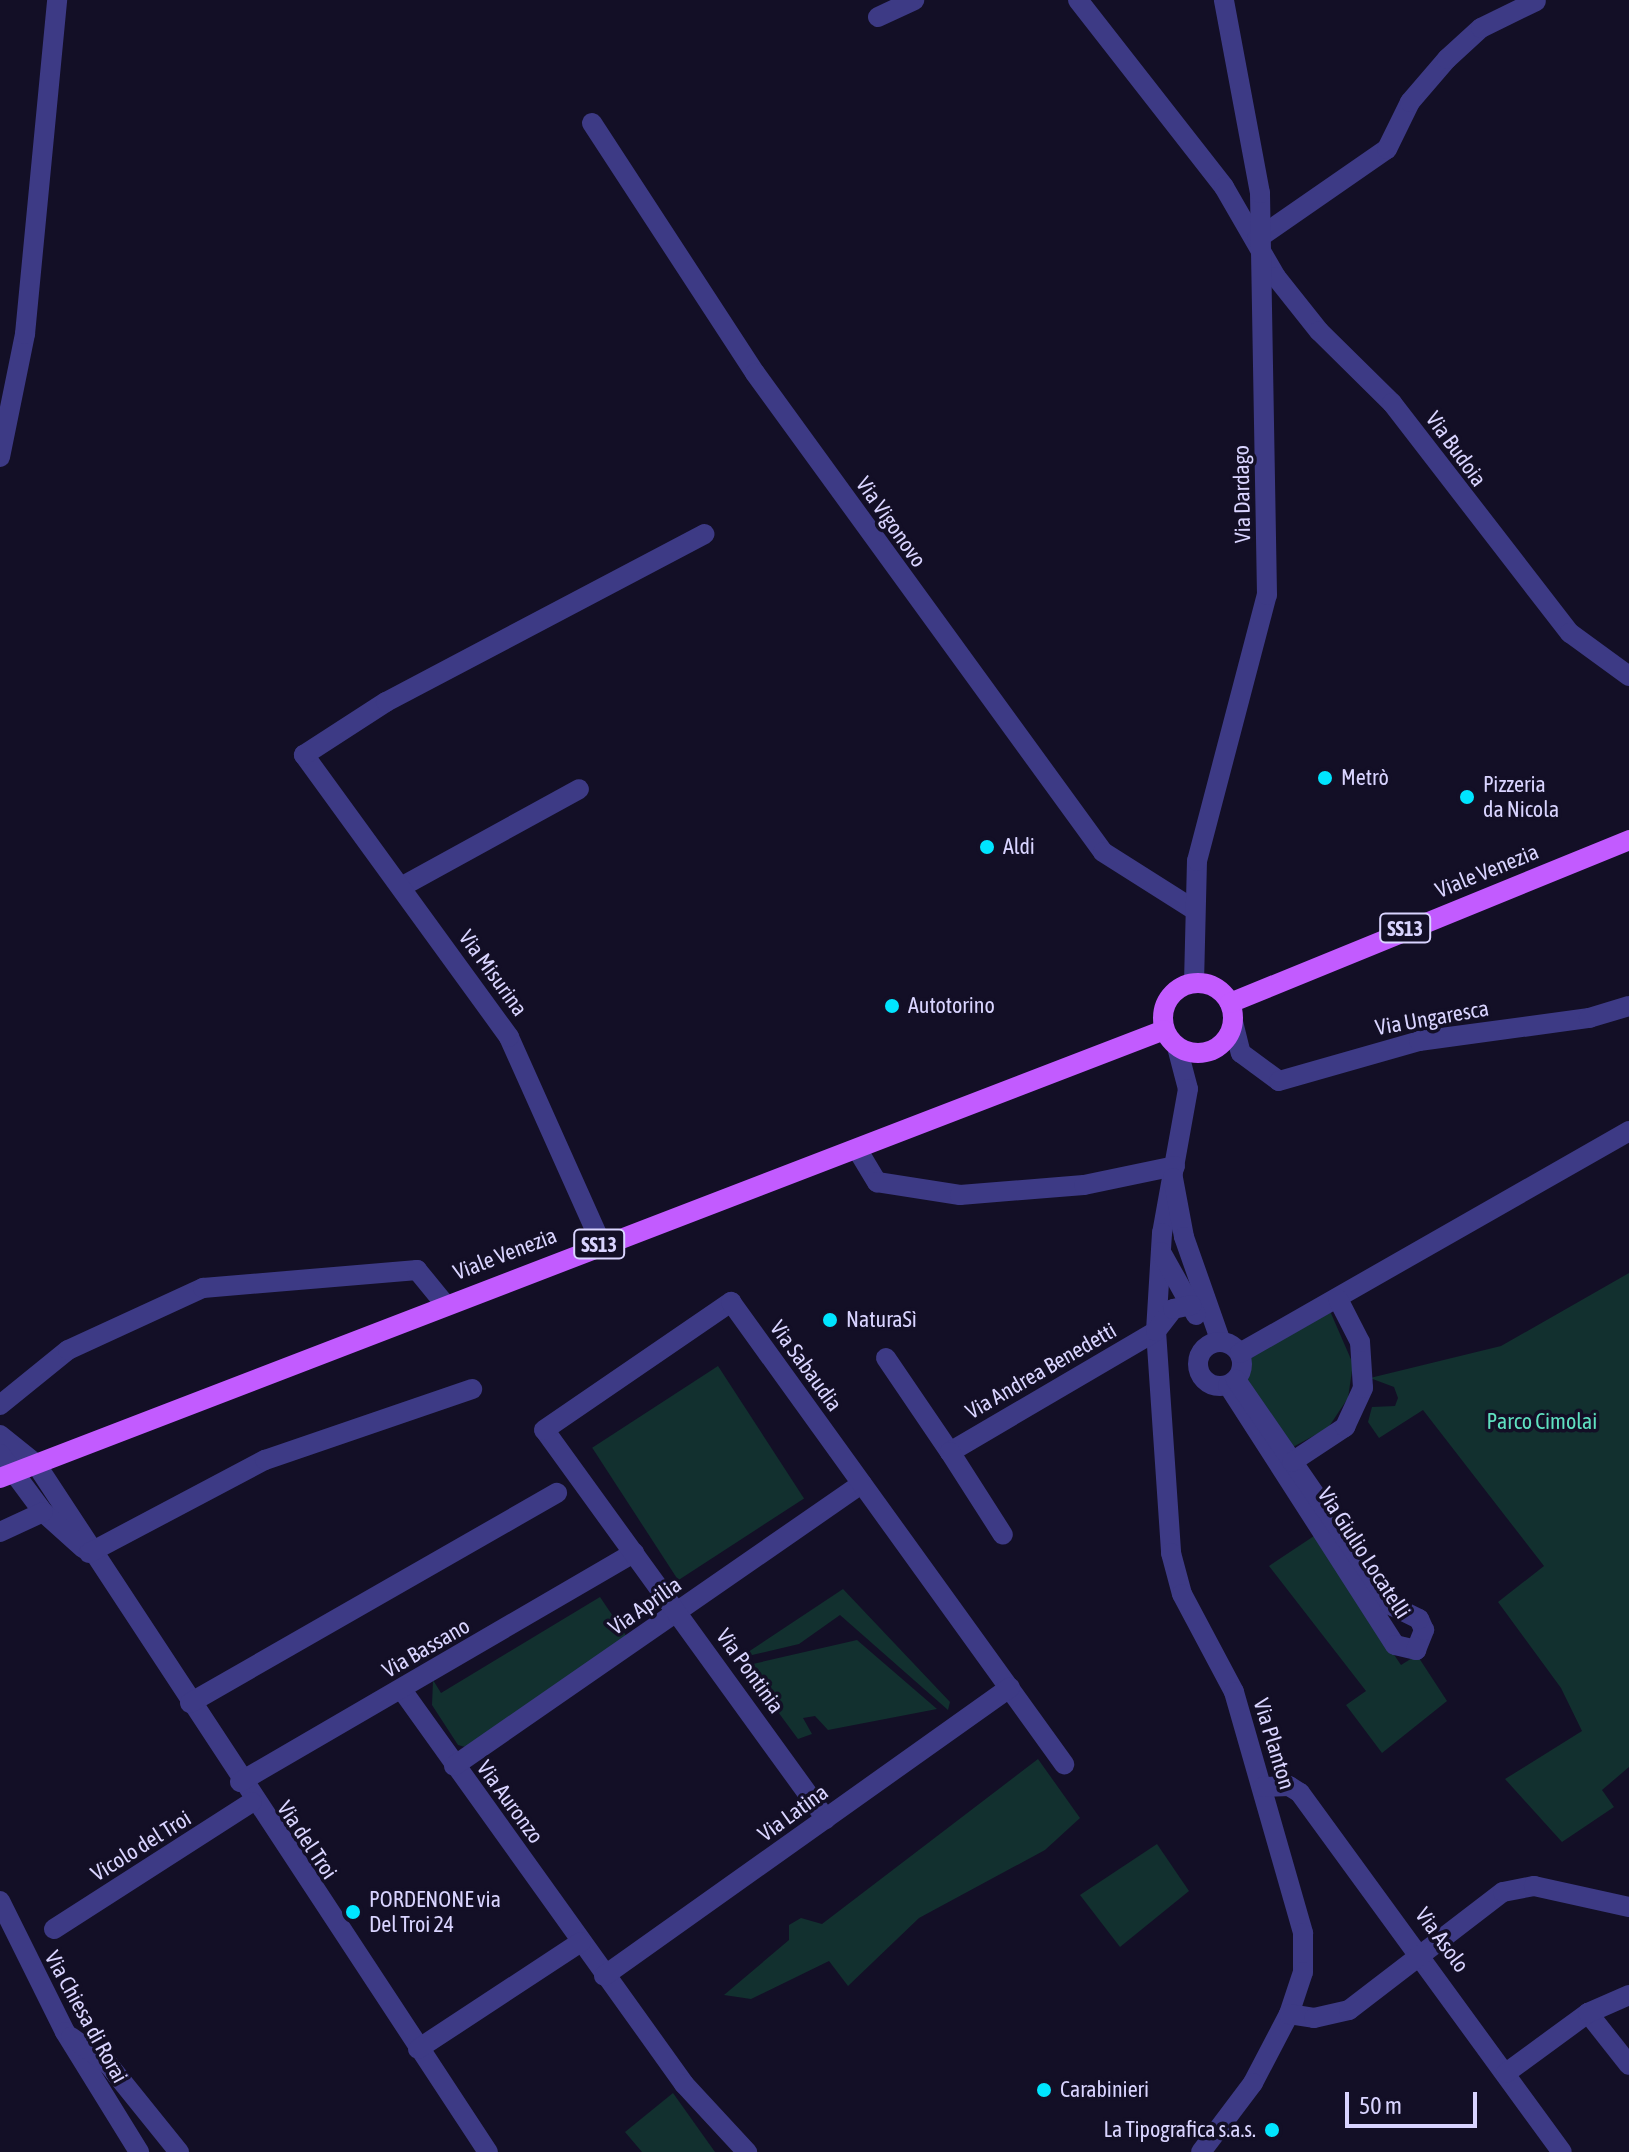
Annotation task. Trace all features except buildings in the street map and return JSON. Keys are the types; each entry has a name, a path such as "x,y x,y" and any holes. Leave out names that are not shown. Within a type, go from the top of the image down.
{"main road":[{"name":"Viale Venezia","path":"1177,1047 1208,1052 1225,1041 1232,1013 1629,840"},
{"path":"1177,1047 1164,1030 1168,998 1194,983 1215,987 1232,1013"},
{"name":"Viale Venezia","path":"6,1476 444,1303 857,1149 1164,1030"}],"street":[{"path":"0,457 25,334 57,0"},
{"path":"878,17 914,0"},
{"name":"Via Budoia","path":"1078,0 1257,239 1310,320 1392,403 1570,633 1629,676"},
{"name":"Via Dardago","path":"1194,983 1193,909 1197,861 1267,595 1257,239 1260,193 1224,0"},
{"path":"1257,239 1387,149 1410,102 1447,59 1481,28 1536,1"},
{"name":"Via Vigonovo","path":"592,123 755,373 1103,852 1193,909"},
{"name":"Via Misurina","path":"601,1243 509,1037 304,755 386,702 704,534"},
{"path":"401,887 579,789"},
{"name":"Via Ungaresca","path":"1232,1013 1241,1053 1279,1081 1419,1041 1589,1018 1629,1006"},
{"name":"Via Planton","path":"1177,1047 1188,1089 1161,1252 1156,1331 1171,1553 1182,1594 1234,1692 1303,1933 1303,1972 1289,2014 1253,2083 1201,2152"},
{"path":"1232,1383 1240,1353 1629,1131"},
{"path":"857,1149 877,1182 960,1195 1084,1185 1174,1170"},
{"name":"Via Giulio Locatelli","path":"1174,1170 1184,1237 1215,1343 1199,1370 1207,1382 1232,1383"},
{"name":"Via Giulio Locatelli","path":"1161,1252 1215,1343"},
{"path":"0,1405 68,1350 203,1288 417,1270 444,1303"},
{"path":"1292,1462 1345,1427 1363,1388 1360,1342 1338,1299"},
{"name":"Via Sabaudia","path":"634,1553 544,1430 731,1302 1064,1764"},
{"path":"1156,1331 1173,1309 1192,1305"},
{"name":"Via Andrea Benedetti","path":"950,1452 1156,1331"},
{"path":"1215,1343 1240,1353"},
{"path":"886,1358 1003,1535"},
{"name":"Via Giulio Locatelli","path":"1232,1383 1292,1462 1392,1606 1419,1619 1424,1630 1416,1650 1395,1645 1232,1383"},
{"path":"89,1553 265,1460 472,1389"},
{"path":"0,1435 36,1464"},
{"name":"Via del Troi","path":"0,1454 6,1476 89,1553"},
{"name":"Via del Troi","path":"36,1464 89,1553 252,1802 488,2152"},
{"name":"Via Aprilia","path":"454,1766 862,1484"},
{"path":"190,1703 557,1493"},
{"path":"0,1532 43,1512"},
{"name":"Via Pontinia","path":"634,1553 826,1819"},
{"name":"Via Bassano","path":"240,1782 634,1553"},
{"name":"Via Latina","path":"604,1976 1010,1688"},
{"name":"Via Auronzo","path":"402,1690 604,1976 710,2119 747,2152"},
{"name":"Via Asolo","path":"1263,1787 1289,1786 1300,1793 1422,1951 1555,2149"},
{"name":"Vicolo del Troi","path":"54,1929 252,1802"},
{"path":"1289,2014 1349,2010 1422,1951 1503,1892 1534,1886 1629,1907"},
{"name":"Via Chiesa di Rorai","path":"0,1901 65,2032 139,2152"},
{"path":"418,2049 581,1942"},
{"path":"1506,2073 1588,2013 1629,1995"},
{"path":"1588,2013 1629,2065"},
{"path":"65,2032 108,2064 179,2152"}],"green space":[{"name":"Parco Cimolai","path":"1629,1273 1629,1767 1602,1790 1614,1807 1562,1842 1505,1779 1582,1731 1561,1688 1498,1602 1544,1566 1423,1410 1379,1438 1368,1422 1372,1407 1395,1406 1398,1398 1394,1387 1370,1378 1501,1346"},
{"path":"1330,1311 1353,1364 1348,1398 1328,1428 1293,1447 1241,1380 1247,1355"},
{"path":"718,1366 804,1499 678,1580 592,1448"},
{"path":"1314,1536 1401,1665 1417,1655 1447,1701 1382,1753 1346,1705 1366,1691 1269,1566"},
{"path":"843,1589 950,1702 948,1710 840,1615 799,1644 739,1658"},
{"path":"600,1597 627,1637 465,1747 458,1745 432,1705 433,1680 441,1693"},
{"path":"857,1640 937,1709 828,1730 815,1716 803,1718 812,1734 798,1739 744,1666"},
{"path":"1038,1759 1080,1818 1045,1850 919,1918 848,1986 829,1961 751,1999 724,1995 789,1940 789,1925 801,1918 822,1924"},
{"path":"1157,1844 1189,1891 1120,1947 1080,1895"},
{"path":"673,2093 715,2152 642,2152 625,2132"}],"place":[{"name":"Metrò","path":"1325,778"},
{"name":"Pizzeria da Nicola","path":"1467,797"},
{"name":"Aldi","path":"987,847"},
{"name":"Autotorino","path":"892,1006"},
{"name":"NaturaSì","path":"830,1320"},
{"name":"PORDENONE via Del Troi 24","path":"353,1912"},
{"name":"Carabinieri","path":"1044,2090"},
{"name":"La Tipografica s.a.s.","path":"1272,2130"}]}
